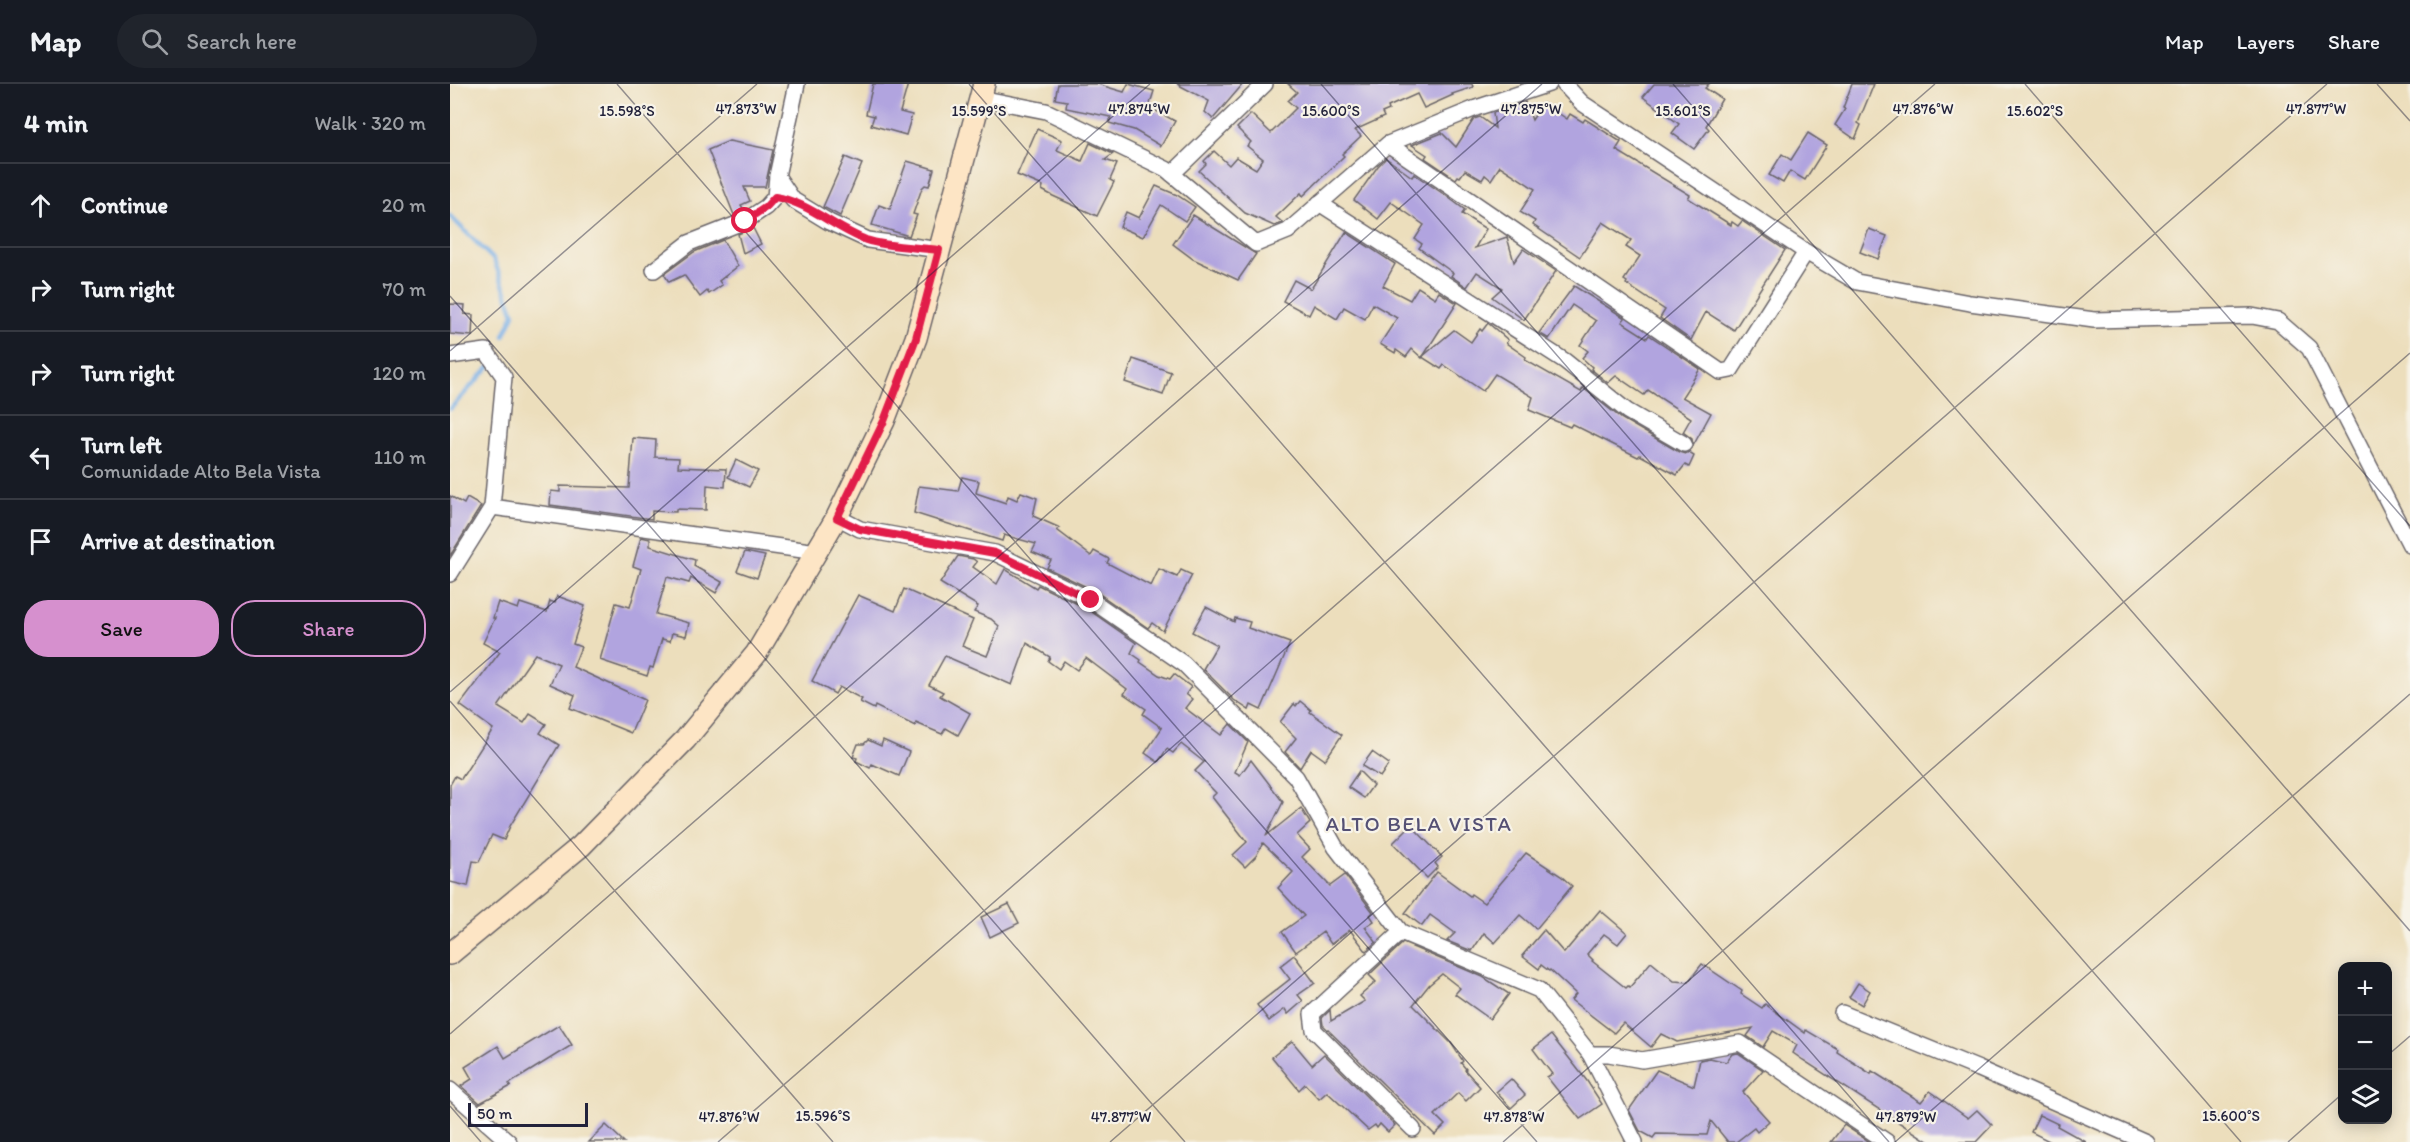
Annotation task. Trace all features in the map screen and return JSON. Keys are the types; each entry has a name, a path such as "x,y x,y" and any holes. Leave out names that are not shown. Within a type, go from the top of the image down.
{"main road":[{"path":"450,954 581,846 685,740 756,654 837,518 884,421 916,338 982,91"}],"street":[{"path":"654,270 689,243 745,221 766,207 775,197 777,176 797,84"},
{"path":"1172,174 1265,84"},
{"path":"982,91 1046,111 1172,174 1256,244 1288,231 1388,144 1476,108 1549,84"},
{"path":"1564,84 1582,103 1806,252 1857,282 1970,303 2094,320 2252,316 2278,321 2309,348 2410,544"},
{"path":"1388,144 1721,372 1731,370 1806,252"},
{"path":"777,176 793,200"},
{"path":"775,197 793,200 829,222 868,240 939,250"},
{"path":"1319,203 1565,361 1627,411 1684,444"},
{"path":"450,357 486,351 504,377 492,507 450,574"},
{"path":"492,507 817,552"},
{"path":"837,518 860,529 995,553 1091,600 1184,664 1296,777 1336,848 1401,932 1539,990 1590,1054 1635,1142"},
{"path":"1401,932 1312,1014 1314,1030 1413,1129"},
{"path":"1842,1013 1979,1069 2146,1142"},
{"path":"1590,1054 1609,1053 1642,1060 1740,1043 1887,1142"},
{"path":"450,1090 509,1142"}],"building":[{"path":"873,84 908,84 900,112 912,115 906,135 871,125 874,116 866,114"},
{"path":"1058,84 1097,84 1124,92 1128,84 1154,91 1149,107 1175,121 1161,146 1134,130 1109,123 1111,117 1066,108 1067,101 1055,99"},
{"path":"1177,84 1243,84 1213,119 1205,112 1209,101"},
{"path":"1288,84 1472,84 1473,87 1452,94 1424,108 1417,94 1388,107 1389,110 1382,113 1384,117 1355,130 1361,136 1303,196 1301,193 1276,217 1283,223 1274,226 1245,213 1199,171 1206,164 1204,161 1214,151 1229,165 1236,157 1256,169 1263,159 1247,146 1251,142 1237,128 1251,114 1271,133 1296,108 1288,101 1297,92"},
{"path":"1654,84 1709,84 1705,88 1722,99 1706,126 1709,129 1694,149 1672,133 1679,124 1643,97"},
{"path":"1852,84 1874,84 1858,123 1861,125 1855,139 1835,125 1845,109 1843,108"},
{"path":"1525,102 1532,120 1543,103 1567,119 1570,114 1583,122 1585,119 1621,142 1616,150 1690,195 1688,198 1731,225 1732,222 1738,226 1742,221 1785,250 1734,330 1706,312 1691,340 1660,318 1665,310 1626,284 1624,280 1640,256 1626,247 1631,240 1603,222 1580,257 1533,225 1535,221 1520,212 1535,189 1500,166 1491,180 1485,175 1482,180 1465,170 1456,179 1425,158 1427,155 1412,145 1442,133 1456,147 1474,119 1480,117 1495,128 1493,113"},
{"path":"1037,129 1062,140 1057,150 1082,161 1090,143 1113,154 1105,160 1117,164 1110,180 1114,182 1097,216 1053,196 1042,190 1043,186 1017,175"},
{"path":"1808,133 1827,145 1805,180 1790,171 1783,183 1769,175 1782,154 1791,160"},
{"path":"729,141 773,150 765,187 744,187 750,201 741,205 744,210 734,215 708,150"},
{"path":"845,157 862,164 840,216 823,207"},
{"path":"1386,158 1412,177 1414,174 1445,195 1465,210 1462,214 1486,229 1475,248 1507,237 1514,262 1523,249 1556,271 1524,320 1492,297 1502,288 1477,272 1467,287 1451,276 1453,273 1419,248 1422,244 1415,239 1424,225 1391,202 1378,219 1354,200"},
{"path":"907,161 934,169 929,186 925,185 922,188 913,214 917,215 909,236 872,225 879,205 890,209"},
{"path":"1156,186 1177,195 1195,207 1185,221 1161,205 1143,237 1120,227 1126,212 1139,218"},
{"path":"1193,215 1256,254 1238,280 1193,259 1173,244"},
{"path":"753,228 761,244 743,253 738,234"},
{"path":"1869,229 1887,236 1878,259 1860,252"},
{"path":"1346,232 1395,264 1383,286 1410,300 1418,287 1435,298 1439,292 1457,303 1422,358 1412,349 1406,357 1380,344 1397,318 1373,304 1365,319 1344,307 1337,319 1314,305 1309,315 1283,301 1294,280 1311,289"},
{"path":"723,240 738,266 719,281 722,285 709,294 707,291 700,297 684,275 669,282 664,274 694,252"},
{"path":"1574,286 1625,318 1622,322 1647,338 1649,335 1700,369 1682,397 1711,413 1693,446 1692,439 1683,432 1691,418 1648,390 1644,395 1616,376 1608,383 1582,358 1588,351 1580,345 1596,321 1572,305 1549,339 1539,333"},
{"path":"450,304 465,305 464,314 473,315 472,336 450,334"},
{"path":"1488,323 1508,340 1506,343 1526,357 1525,360 1581,392 1583,388 1622,419 1679,452 1685,454 1691,451 1689,453 1694,456 1689,467 1685,465 1677,475 1640,455 1638,457 1572,424 1570,427 1529,410 1533,397 1495,374 1483,391 1444,365 1441,369 1422,357 1454,330 1471,342 1480,329 1482,331"},
{"path":"1133,359 1171,372 1163,395 1125,382"},
{"path":"633,438 656,440 655,457 679,458 678,467 726,469 725,487 707,485 706,510 652,511 652,519 550,505 551,491 560,492 560,486 629,488"},
{"path":"736,460 758,471 749,487 728,477"},
{"path":"962,477 979,481 976,493 1006,503 1008,496 1017,500 1021,492 1037,498 1033,516 1060,528 1057,530 1091,556 1094,551 1109,559 1107,563 1151,586 1159,569 1177,577 1181,570 1192,575 1163,631 1152,623 1148,628 1095,591 1047,568 1051,560 1032,552 1036,544 1004,535 1002,541 914,513 919,486 958,491"},
{"path":"450,496 464,504 467,498 481,506 450,556"},
{"path":"641,537 650,539 650,546 695,560 694,566 722,582 716,593 691,578 689,583 667,577 656,614 689,623 686,636 672,633 670,641 662,639 653,668 650,667 647,676 600,660 616,603 630,607 641,569 633,566"},
{"path":"745,552 765,556 757,578 737,571"},
{"path":"958,556 973,559 977,562 973,567 997,584 1005,569 1036,588 1038,585 1086,608 1136,643 1131,653 1141,660 1140,662 1159,675 1170,679 1174,674 1191,687 1186,694 1192,699 1185,708 1221,735 1230,724 1248,742 1235,772 1240,775 1251,760 1283,802 1266,836 1301,808 1310,823 1297,835 1310,849 1302,857 1330,886 1345,875 1373,912 1370,915 1374,921 1365,927 1376,942 1366,951 1350,930 1331,944 1323,932 1296,952 1282,932 1304,916 1278,888 1293,872 1263,843 1256,856 1245,867 1233,855 1247,842 1212,797 1216,793 1195,771 1204,762 1181,744 1173,753 1167,749 1158,762 1145,753 1162,728 1143,714 1146,709 1124,694 1127,689 1086,658 1077,670 1064,661 1059,669 1048,661 1050,657 1027,643 1012,685 945,656 929,685 943,692 940,696 970,713 958,735 946,728 942,734 916,723 915,726 875,706 874,709 860,702 862,699 839,687 835,694 812,681 858,595 895,611 904,589 973,620 962,646 987,656 999,626 991,619 974,612 978,606 940,583"},
{"path":"557,596 585,606 573,644 581,647 573,667 645,700 631,733 570,708 575,695 550,684 559,664 535,654 498,707 524,723 530,714 546,724 540,733 559,745 510,826 504,840 492,835 479,862 473,861 468,886 450,882 450,785 455,776 461,779 493,729 460,705 500,652 483,643 495,618 493,618 498,602 518,609 520,603 547,612 550,601 555,603"},
{"path":"1206,607 1234,622 1235,618 1250,622 1248,628 1290,643 1261,710 1251,705 1249,710 1234,700 1203,669 1217,645 1192,632"},
{"path":"1300,701 1311,710 1310,712 1342,735 1325,760 1311,750 1300,768 1285,752 1296,738 1280,722 1294,704 1296,706"},
{"path":"868,740 881,746 883,740 909,752 899,776 872,764 870,768 856,761 857,758 853,757 858,744 864,744"},
{"path":"1372,752 1389,764 1380,777 1362,766"},
{"path":"1359,771 1373,785 1364,798 1348,787"},
{"path":"1411,825 1442,857 1435,863 1438,867 1427,878 1393,843"},
{"path":"1526,853 1572,886 1536,929 1520,915 1495,943 1484,933 1472,951 1447,941 1455,933 1430,915 1422,926 1405,913 1437,872 1470,896 1471,894 1484,903"},
{"path":"1009,904 1019,923 990,937 981,917"},
{"path":"1600,910 1627,933 1618,944 1604,934 1587,954 1592,961 1626,988 1630,987 1651,962 1674,981 1688,982 1702,964 1742,991 1741,994 1762,1008 1765,1004 1805,1033 1806,1030 1838,1049 1837,1052 1871,1074 1872,1071 1921,1102 1930,1091 1968,1118 1977,1110 1992,1125 1976,1142 1929,1142 1793,1053 1797,1045 1773,1031 1763,1047 1747,1036 1753,1028 1677,1042 1661,1034 1651,1047 1623,1023 1614,1033 1571,1000 1576,994 1550,970 1541,965 1539,969 1522,956 1544,930 1564,953"},
{"path":"1403,943 1483,977 1509,994 1490,1019 1455,994 1460,988 1442,974 1429,985 1413,1005 1451,1043 1463,1061 1461,1063 1465,1070 1480,1087 1466,1101 1458,1093 1435,1115 1445,1125 1435,1135 1323,1025 1322,1018 1330,1010 1331,1021 1365,1001 1360,996 1376,982 1369,975"},
{"path":"1294,955 1315,983 1298,995 1303,1001 1288,1014 1285,1009 1269,1021 1257,1005 1290,979 1280,966"},
{"path":"1858,983 1870,991 1862,1005 1849,997"},
{"path":"559,1025 572,1045 509,1084 511,1086 480,1103 461,1086 472,1079 465,1067 498,1046 505,1058"},
{"path":"1551,1035 1602,1104 1580,1119 1547,1077 1552,1074 1533,1049"},
{"path":"1292,1041 1312,1065 1324,1054 1395,1125 1388,1132 1380,1124 1377,1128 1375,1125 1368,1130 1327,1092 1319,1099 1305,1084 1299,1090 1272,1057"},
{"path":"1738,1053 1763,1070 1743,1092 1769,1121 1757,1132 1754,1128 1736,1142 1728,1142 1711,1121 1707,1135 1656,1134 1653,1138 1640,1131 1629,1110 1657,1070 1694,1086 1700,1060 1710,1058 1726,1062 1732,1054"},
{"path":"1511,1079 1525,1095 1511,1108 1496,1092"},
{"path":"2039,1115 2086,1142 2051,1142 2031,1132"},
{"path":"606,1125 624,1142 589,1142"},
{"path":"1844,1125 1870,1142 1831,1142"}],"waterway":[{"path":"450,216 494,260 514,314 504,336"},
{"path":"450,409 491,365"}],"district":[{"name":"ALTO BELA VISTA","path":"1419,823"}],"route":[{"path":"745,221 766,207 775,197 793,200 829,222 868,240 939,250 916,338 884,421 837,518 860,529 995,553 1091,600"}]}
